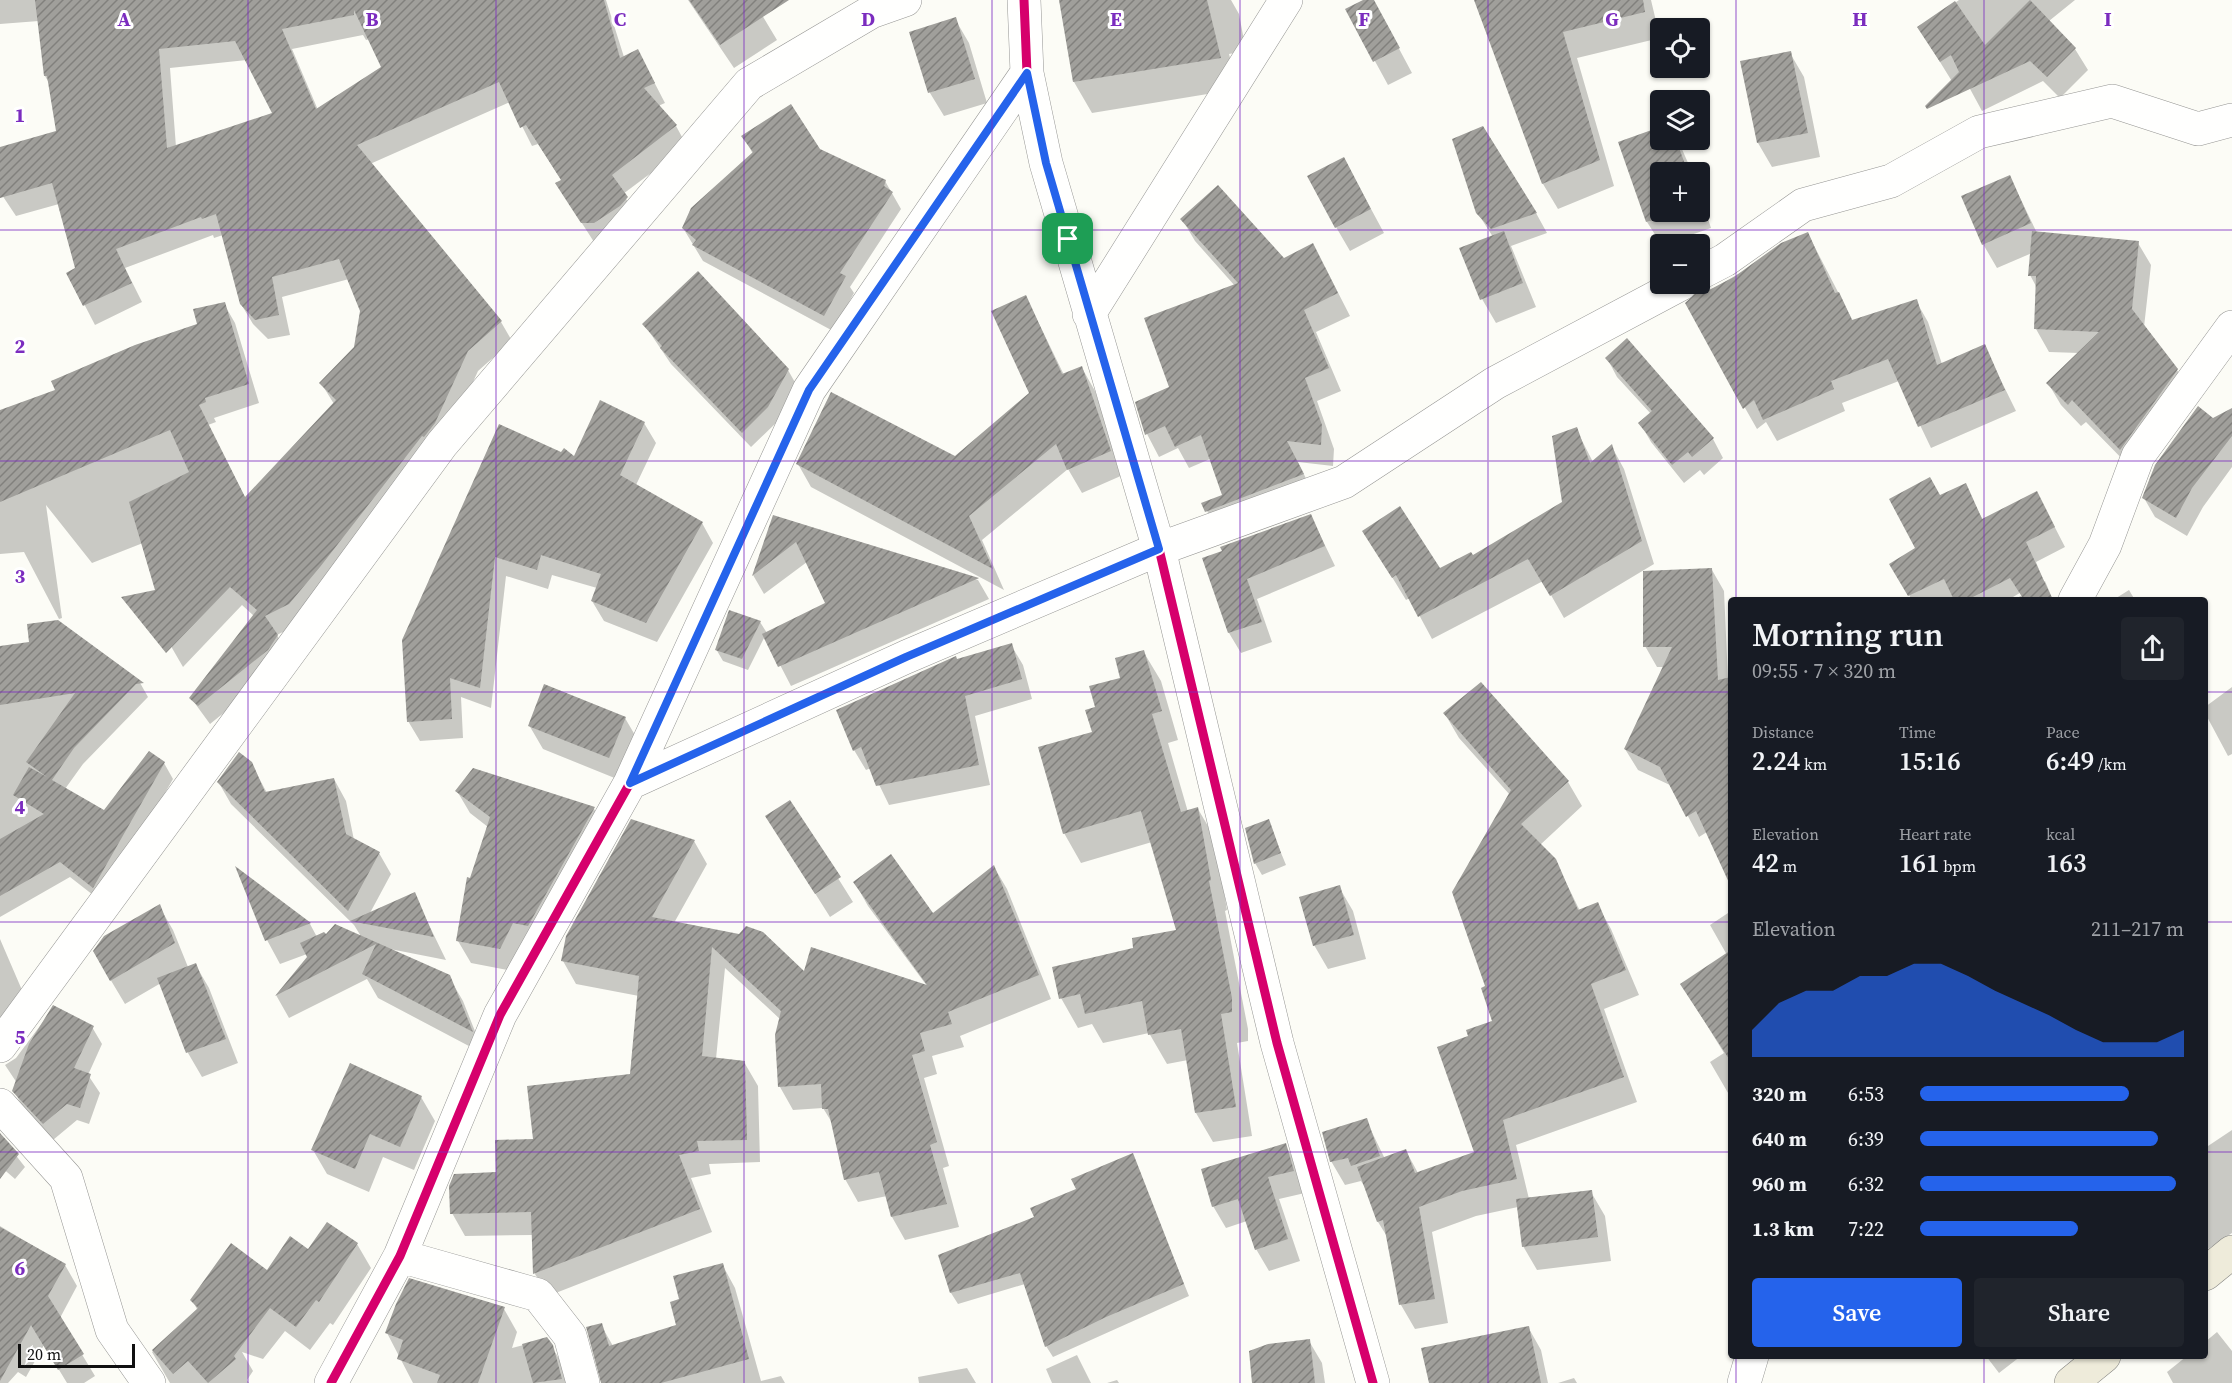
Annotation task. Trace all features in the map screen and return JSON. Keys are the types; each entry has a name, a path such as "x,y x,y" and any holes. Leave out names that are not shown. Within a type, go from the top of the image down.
{"main road":[{"path":"2208,1272 2232,1252"},
{"path":"2071,1383 2100,1359"}],"street":[{"path":"0,1046 442,444 749,84 868,6 905,0"},
{"path":"1024,0 1027,73 1046,163 1159,549 1276,1043 1372,1383"},
{"path":"1089,314 1286,0"},
{"path":"331,1383 400,1256 500,1015 630,783 809,390 1027,73"},
{"path":"1710,268 1725,260 1803,205 1891,181 1979,132 2112,101 2199,129 2232,120"},
{"path":"630,783 906,657 1159,549 1344,482 1495,383 1662,294"},
{"path":"2077,597 2105,545 2138,456 2232,327"},
{"path":"0,1105 66,1178 112,1330 149,1383"},
{"path":"400,1256 538,1295 570,1336 583,1383"},
{"path":"1744,1383 1751,1359"}],"building":[{"path":"35,0 604,0 620,58 638,49 655,83 644,88 677,125 612,175 628,197 620,206 594,223 581,223 555,183 561,180 526,125 520,128 499,82 357,145 502,321 468,351 435,423 424,437 422,436 320,567 289,604 265,616 278,635 268,650 198,706 189,698 257,610 230,587 166,653 121,597 155,590 129,502 189,472 170,430 0,502 0,410 55,390 51,381 135,345 197,324 193,309 225,302 249,384 205,398 206,402 199,405 245,497 336,400 319,383 354,347 360,311 339,259 272,277 279,315 255,320 240,304 216,214 202,219 201,217 116,249 132,283 83,306 66,273 75,268 52,183 0,198 0,147 56,131 47,76 44,76","holes":["354,10 381,67 316,109 282,29 354,15","235,41 272,113 167,148 159,49"]},
{"path":"689,0 789,0 720,45"},
{"path":"1059,0 1207,0 1221,58 1073,82"},
{"path":"1363,0 1374,0 1400,48 1373,62 1345,9"},
{"path":"1474,0 1643,0 1645,12 1563,32 1600,160 1542,184"},
{"path":"2030,0 2076,48 2047,77 2030,61 1927,109 1925,106 1959,72 1951,55 1940,62 1917,27 1955,1 1985,45"},
{"path":"956,17 975,79 928,93 909,32"},
{"path":"1791,51 1808,133 1757,143 1740,61"},
{"path":"791,104 820,149 886,180 884,186 893,192 840,273 846,276 824,316 692,245 696,240 682,228 691,208 753,152 741,136"},
{"path":"1483,126 1537,213 1491,229 1476,213 1452,139"},
{"path":"1650,131 1650,150 1680,150 1684,162 1650,162 1650,221 1646,222 1618,142"},
{"path":"1344,157 1371,209 1335,228 1307,176"},
{"path":"2010,175 2031,223 1982,245 1961,196"},
{"path":"1218,185 1284,258 1313,243 1338,293 1304,310 1329,368 1305,378 1322,425 1321,445 1287,441 1304,474 1205,512 1201,503 1222,495 1201,435 1175,447 1165,426 1145,435 1135,402 1169,387 1144,318 1238,283 1180,219"},
{"path":"1504,231 1523,283 1480,300 1459,248"},
{"path":"2032,231 2139,241 2132,309 2178,369 2120,450 2072,400 2068,405 2046,383 2099,332 2034,329 2036,276 2028,276"},
{"path":"1808,232 1835,293 1839,292 1852,320 1917,299 1937,365 1985,344 2005,390 1918,427 1888,359 1831,381 1834,389 1763,420 1754,400 1743,409 1685,303 1695,294 1710,294 1710,289 1734,277 1781,243"},
{"path":"698,271 789,369 768,407 742,433 660,348 662,346 642,324"},
{"path":"1026,295 1062,374 1082,366 1111,451 1067,470 1056,444 969,516 993,569 796,464 831,392 955,456 1029,393 991,311"},
{"path":"1627,338 1714,438 1692,457 1688,452 1672,465 1638,423 1652,411 1605,358"},
{"path":"600,400 645,422 620,475 703,522 646,623 591,601 601,574 541,555 537,570 495,557 480,688 450,678 452,719 407,722 402,640 499,424 561,452 564,448 574,456"},
{"path":"2198,406 2213,418 2232,408 2232,436 2192,488 2176,518 2142,498 2155,465"},
{"path":"1577,427 1590,463 1612,444 1642,541 1550,596 1528,559 1418,617 1396,575 1392,578 1362,531 1400,506 1440,568 1471,552 1473,555 1562,502 1552,436"},
{"path":"1930,477 1940,495 1966,483 1982,519 2037,491 2055,527 2026,542 2052,597 2022,597 2010,578 1973,597 1953,597 1944,579 1908,596 1889,564 1915,548 1889,499"},
{"path":"1311,514 1325,546 1247,579 1262,622 1228,633 1202,558 1222,551 1220,547"},
{"path":"773,515 979,578 778,667 762,634 825,603 796,542 752,576"},
{"path":"1712,568 1718,680 1728,678 1728,880 1696,811 1686,817 1660,767 1624,749 1672,647 1643,647 1643,571"},
{"path":"729,610 761,621 742,659 715,650"},
{"path":"58,620 144,683 136,684 74,748 52,780 104,810 149,751 165,762 93,888 60,862 0,896 0,839 44,814 13,795 29,767 47,777 26,762 75,693 0,705 0,646 29,642 27,624"},
{"path":"1012,643 1022,679 965,696 979,765 876,786 861,747 853,751 836,710 956,656 957,659"},
{"path":"1144,650 1162,711 1152,714 1181,812 1198,807 1211,880 1209,881 1232,998 1232,1012 1221,1014 1236,1107 1195,1113 1181,1029 1148,1035 1142,1001 1085,1014 1080,994 1059,999 1052,967 1133,948 1132,938 1176,930 1141,811 1063,834 1038,747 1092,732 1085,710 1095,707 1089,686 1120,678 1115,658"},
{"path":"1481,682 1569,781 1521,824 1556,859 1578,910 1598,902 1626,970 1591,984 1624,1077 1503,1120 1517,1179 1462,1191 1419,1207 1435,1299 1399,1305 1383,1220 1377,1222 1357,1167 1406,1149 1415,1173 1474,1152 1437,1047 1468,1036 1466,1030 1492,1021 1481,988 1485,986 1452,892 1511,790 1443,713"},
{"path":"544,684 626,717 609,758 528,726"},
{"path":"239,752 252,762 265,792 334,778 346,834 380,852 348,911 217,782"},
{"path":"473,768 595,807 528,926 513,923 500,949 456,941 467,877 470,878 490,817 455,791"},
{"path":"790,800 841,877 815,894 765,816"},
{"path":"631,819 695,840 652,917 739,934 746,926 763,932 804,971 811,947 927,985 853,882 891,854 933,913 994,865 1039,975 948,1012 952,1024 920,1033 925,1051 912,1055 937,1142 930,1145 947,1204 891,1217 879,1172 844,1180 828,1109 822,1109 821,1084 778,1087 775,1035 781,1011 712,947 702,1056 745,1061 747,1140 697,1141 699,1151 679,1155 700,1209 533,1274 531,1212 450,1214 449,1186 454,1174 496,1172 495,1140 533,1139 527,1086 630,1074 639,976 561,961 566,936"},
{"path":"1269,819 1281,853 1254,864 1245,828"},
{"path":"235,866 311,923 265,941"},
{"path":"1340,885 1354,935 1313,946 1299,897"},
{"path":"415,892 434,937 350,921"},
{"path":"160,904 175,943 110,981 93,951 104,936"},
{"path":"335,924 450,975 473,1032 362,974 376,944 275,996 307,957 300,943 324,932 326,934"},
{"path":"1728,952 1728,1057 1680,984"},
{"path":"196,963 226,1039 186,1053 157,978"},
{"path":"53,1005 94,1026 74,1068 91,1074 80,1108 67,1104 43,1124 12,1091 29,1044"},
{"path":"350,1063 422,1096 400,1147 370,1134 355,1169 311,1150"},
{"path":"1367,1118 1380,1156 1351,1166 1348,1158 1330,1162 1322,1132"},
{"path":"0,1133 19,1154 0,1179"},
{"path":"1286,1143 1294,1171 1268,1177 1288,1239 1255,1250 1238,1199 1212,1207 1201,1169"},
{"path":"1133,1153 1184,1284 1106,1317 1045,1347 1020,1273 950,1293 938,1255 1034,1217 1030,1208 1076,1189 1071,1179"},
{"path":"1592,1190 1598,1237 1522,1247 1516,1199"},
{"path":"327,1222 358,1243 319,1302 316,1300 296,1327 270,1308 234,1356 236,1359 208,1383 188,1361 173,1374 152,1350 198,1308 190,1300 231,1243 267,1270 290,1236 308,1249"},
{"path":"0,1227 66,1264 48,1296 84,1354 58,1370 31,1325 0,1381"},
{"path":"723,1263 749,1359 661,1383 601,1383 586,1327 602,1323 609,1346 676,1325 670,1302 679,1299 673,1276"},
{"path":"409,1278 505,1307 478,1383 437,1383 440,1375 397,1359 403,1340 385,1333"},
{"path":"1529,1326 1541,1383 1429,1383 1421,1348"},
{"path":"547,1337 553,1345 562,1379 533,1383 522,1344"},
{"path":"1310,1339 1315,1383 1252,1383 1249,1351 1268,1344"}],"cycle path":[{"path":"1024,0 1027,73 1046,163 1159,549 1277,1043 1373,1383"},
{"path":"331,1383 400,1256 500,1015 630,783 809,390 1027,73"}],"route":[{"path":"1027,73 1046,163 1068,239 1159,549 906,657 630,783 809,390 1027,73"}]}
